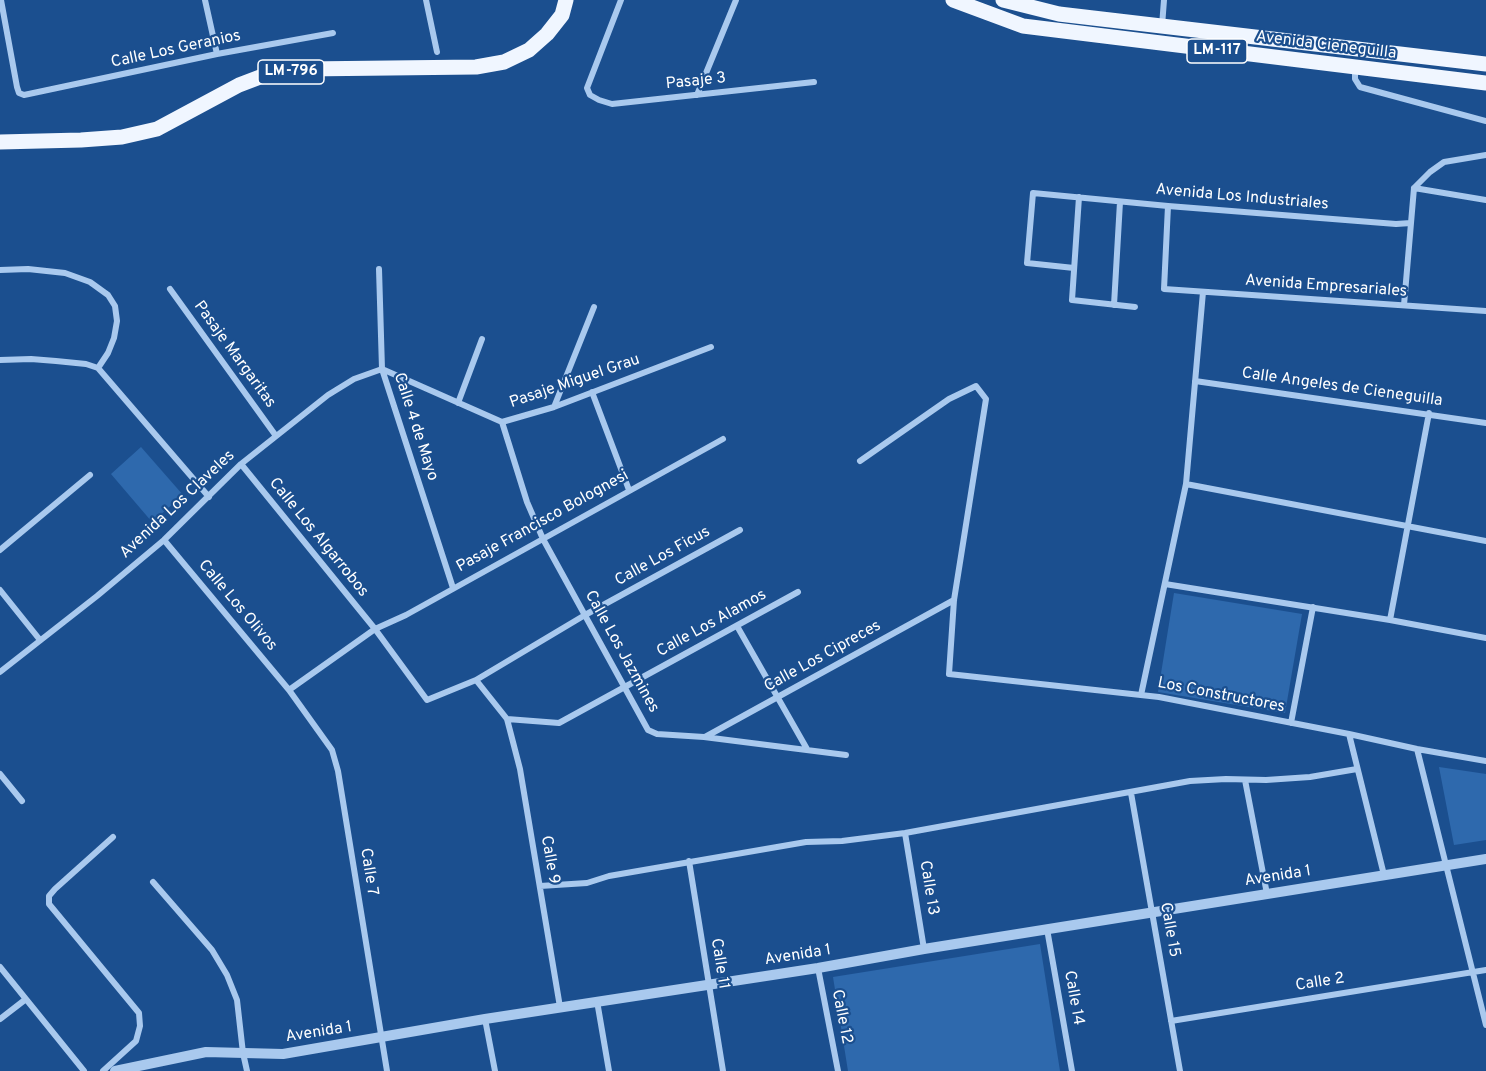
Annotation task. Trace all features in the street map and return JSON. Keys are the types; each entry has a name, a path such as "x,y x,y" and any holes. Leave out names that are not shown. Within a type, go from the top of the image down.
{"main road":[{"name":"LM-796","path":"0,142 122,137 157,129 239,85 260,77 304,69 476,67 504,62 529,50 548,34 562,15 566,0"},
{"name":"Avenida Cieneguilla","path":"953,0 971,3 1023,26 1486,83"},
{"name":"Avenida Cieneguilla","path":"1003,0 1059,14 1486,64"}],"street":[{"name":"Calle Los Geranios","path":"1,0 17,87 19,93 24,95 217,54 333,33"},
{"path":"205,0 217,54"},
{"path":"426,0 437,52"},
{"name":"Pasaje 3","path":"621,0 587,88 590,95 612,104 814,82"},
{"path":"697,95 736,0"},
{"path":"1162,26 1164,0"},
{"path":"1355,68 1355,79 1360,87 1486,121"},
{"path":"1404,305 1414,188 1444,162 1486,155"},
{"path":"1414,188 1486,200"},
{"name":"Avenida Los Industriales","path":"1074,268 1027,263 1034,193 1374,223 1410,223"},
{"path":"1079,197 1072,300 1135,307"},
{"path":"1114,304 1120,202"},
{"name":"Avenida Empresariales","path":"1168,206 1164,289 1486,311"},
{"path":"0,270 28,269 65,273 90,282 108,295 116,306 117,321 108,353 98,368"},
{"name":"Calle 4 de Mayo","path":"379,269 382,369 453,588"},
{"name":"Pasaje Margaritas","path":"170,289 276,436"},
{"path":"1141,695 1186,484 1203,292"},
{"path":"554,406 594,307"},
{"path":"458,403 482,339"},
{"name":"Pasaje Miguel Grau","path":"382,369 501,422 554,406 711,347"},
{"path":"0,360 56,361 86,364 98,368 209,497"},
{"name":"Avenida Los Claveles","path":"0,672 164,540 241,465 276,436 339,387 382,369"},
{"name":"Calle Angeles de Cieneguilla","path":"1195,381 1486,423"},
{"path":"860,461 949,399 976,386 986,399 954,600"},
{"path":"592,392 629,490"},
{"path":"1390,620 1429,413"},
{"name":"Calle Los Jazmines","path":"501,422 527,502 543,539 651,732 846,755"},
{"name":"Pasaje Francisco Bolognesi","path":"289,690 375,629 406,615 723,439"},
{"name":"Calle Los Algarrobos","path":"241,465 375,629 427,700 476,681"},
{"path":"0,550 90,476"},
{"path":"1186,484 1486,541"},
{"name":"Calle Los Ficus","path":"476,681 585,615 740,530"},
{"name":"Calle Los Olivos","path":"164,540 289,690"},
{"path":"1165,584 1390,620 1486,638"},
{"path":"0,590 40,640"},
{"name":"Calle Los Alamos","path":"507,719 559,723 798,592"},
{"name":"Los Constructores","path":"954,600 949,674 1141,695 1486,761"},
{"name":"Calle Los Cipreces","path":"704,737 954,600"},
{"path":"1291,723 1313,608"},
{"path":"737,626 807,749"},
{"path":"476,681 507,719"},
{"name":"Calle 7","path":"289,690 332,750 338,771 387,1071"},
{"name":"Calle 9","path":"507,719 520,769 560,1007"},
{"path":"1348,734 1384,875"},
{"path":"1417,749 1486,1025"},
{"path":"540,886 587,883 609,876 689,861 806,842 842,841 905,832 1190,781 1310,777 1357,769"},
{"path":"0,774 22,801"},
{"path":"1245,780 1266,894"},
{"name":"Calle 15","path":"1131,793 1180,1071"},
{"name":"Calle 13","path":"905,832 924,949"},
{"path":"103,1071 136,1041 140,1026 139,1013 49,904 50,896 55,889 113,837"},
{"name":"Avenida 1","path":"115,1071 149,1067 206,1052 283,1054 597,1001 818,968 1486,859"},
{"name":"Calle 11","path":"689,861 723,1071"},
{"path":"153,882 212,950 227,975 237,1000 247,1071"},
{"name":"Calle 14","path":"1047,929 1072,1071"},
{"path":"0,967 84,1071"},
{"name":"Calle 12","path":"818,968 838,1071"},
{"name":"Calle 2","path":"1171,1021 1486,969"},
{"path":"0,1019 26,999"},
{"path":"597,1001 609,1071"},
{"path":"486,1019 495,1071"}],"shaded area":[{"path":"141,447 183,495 152,522 111,474"},
{"path":"1174,593 1302,614 1285,713 1158,692"},
{"path":"1439,767 1486,774 1486,840 1454,845"},
{"path":"1040,944 1060,1071 848,1071 833,977"}]}
